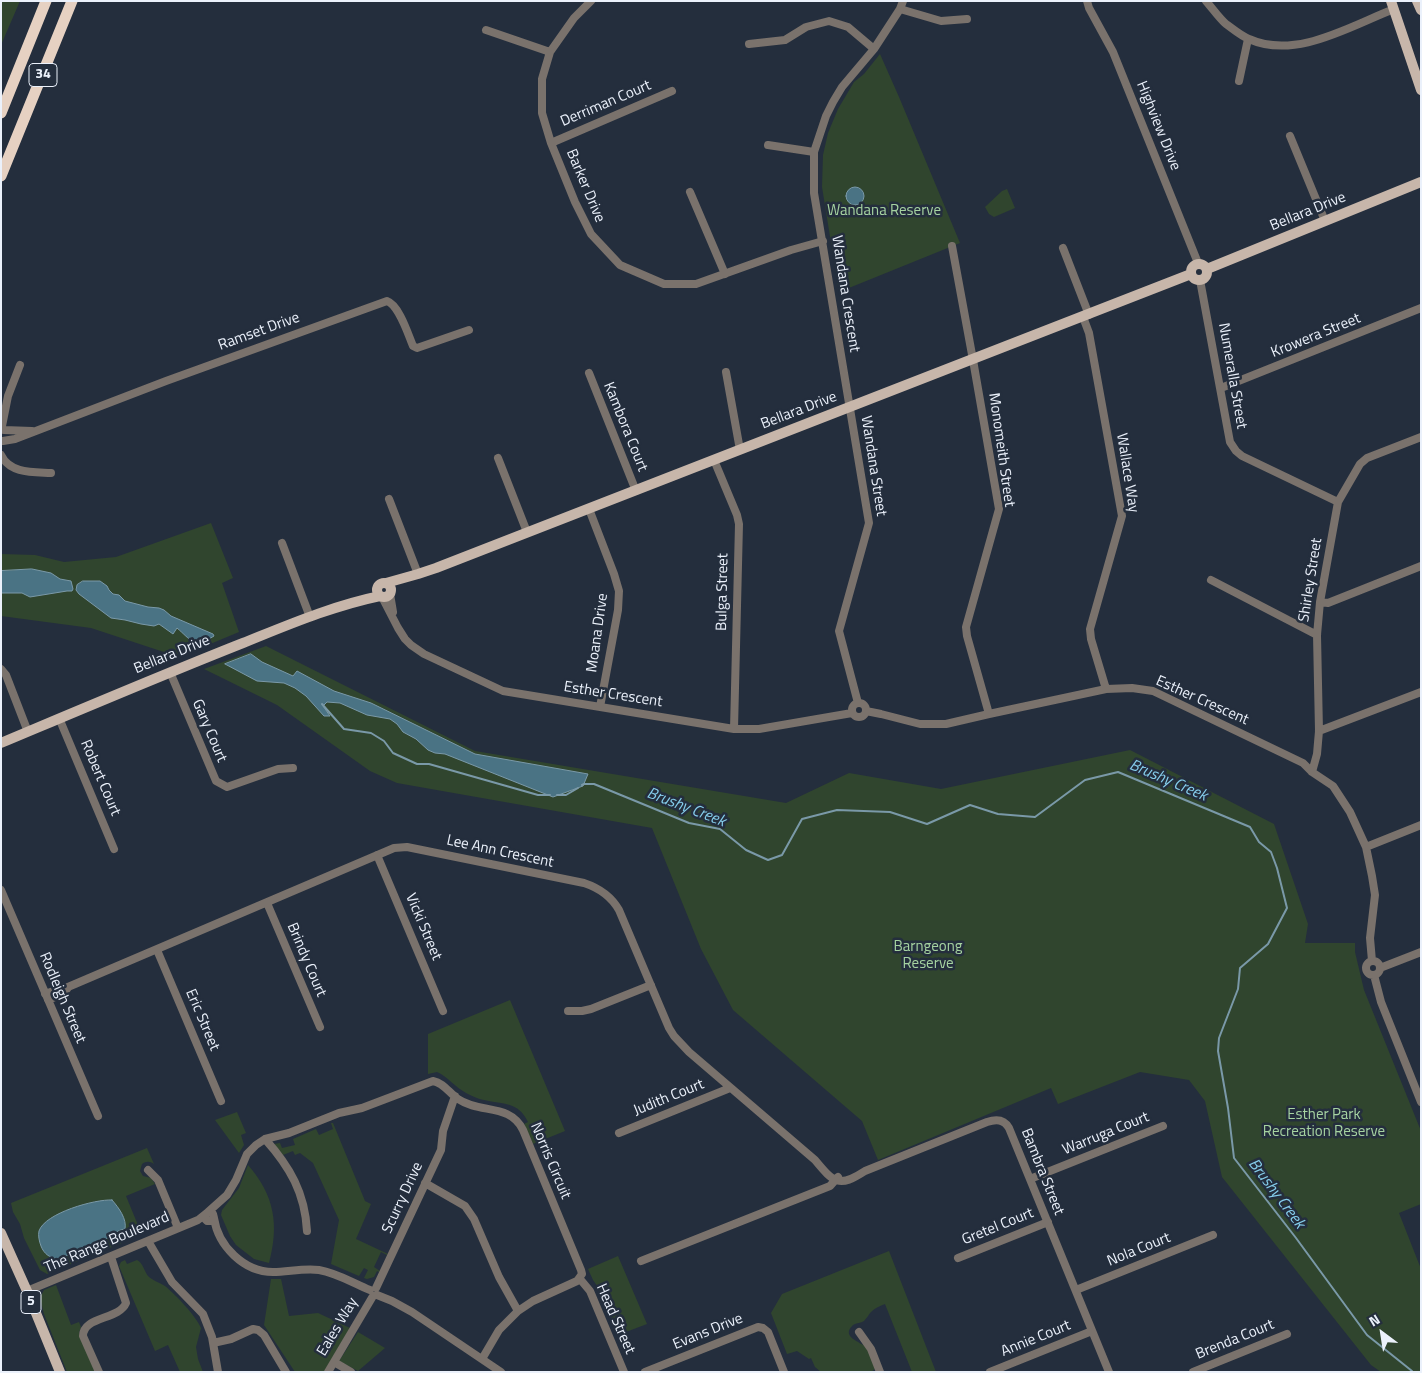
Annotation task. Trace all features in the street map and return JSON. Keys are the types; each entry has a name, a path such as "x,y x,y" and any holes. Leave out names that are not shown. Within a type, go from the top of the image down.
{"highway":[{"name":"34","path":"1,113 46,1"},
{"name":"34","path":"1,176 72,1"}],"main road":[{"path":"1417,1 1421,10"},
{"path":"1393,5 1421,90"},
{"name":"Bellara Drive","path":"1203,266 1325,221 1421,182"},
{"path":"1203,266 1207,276 1196,277 1192,267 1203,266"},
{"name":"Bellara Drive","path":"1,743 207,656 384,591 418,574 1086,316 1196,277"},
{"name":"5","path":"1,1233 60,1372"}],"street":[{"name":"Barker Drive","path":"592,1 574,18 550,52 542,79 542,113 551,143 575,202 591,234 620,265 664,284 696,284 791,250 823,241"},
{"name":"Highview Drive","path":"1087,1 1113,52 1203,266"},
{"path":"1206,1 1225,23 1248,39 1271,45 1285,46 1306,44 1393,5"},
{"path":"901,5 941,21 967,19"},
{"name":"Wandana Crescent","path":"850,407 814,193 814,152 833,102 842,87 874,49 901,5"},
{"path":"749,44 786,40 806,27 829,21 848,27 874,49"},
{"path":"486,30 550,52"},
{"path":"1238,81 1248,39"},
{"name":"Derriman Court","path":"551,143 672,91"},
{"path":"1290,136 1325,221"},
{"path":"768,145 814,152"},
{"path":"690,192 725,274"},
{"name":"Monomeith Street","path":"952,246 999,510 966,627 989,714"},
{"name":"Wallace Way","path":"1063,248 1086,316 1122,516 1090,629 1106,689"},
{"name":"Numeralla Street","path":"1196,277 1221,388 1230,442 1242,456 1338,502"},
{"name":"Ramset Drive","path":"2,442 15,439 158,384 387,301 391,302 397,310 413,346 417,348 469,330"},
{"name":"Krowera Street","path":"1221,388 1421,308"},
{"path":"2,442 5,434 2,427 8,396 20,365"},
{"name":"Kambora Court","path":"589,372 636,491"},
{"path":"726,372 740,450"},
{"path":"1,405 8,396"},
{"name":"Wandana Street","path":"850,407 869,523 839,631 858,703"},
{"name":"Ramset Drive","path":"2,427 35,431"},
{"name":"Shirley Street","path":"1312,772 1317,754 1319,731 1317,635 1320,602 1338,502 1360,464 1367,458 1421,437"},
{"path":"1,455 10,466 23,472 51,473"},
{"path":"498,458 527,532"},
{"name":"Bulga Street","path":"714,460 739,524 734,729"},
{"path":"389,499 418,574"},
{"name":"Moana Drive","path":"589,509 619,591 618,610 600,707"},
{"path":"282,543 310,617"},
{"path":"1320,602 1328,603 1421,566"},
{"path":"1211,580 1317,635"},
{"name":"Esther Crescent","path":"384,591 394,619 405,639 418,650 503,691 734,729 759,729 852,713"},
{"path":"1,668 6,675 28,732"},
{"name":"Gary Court","path":"170,672 216,781 227,787 278,770 293,768"},
{"name":"Esther Crescent","path":"866,711 920,724 946,724 1106,689 1132,688 1153,690 1303,763 1312,772 1333,786 1350,812 1366,847 1375,895 1370,938 1372,962"},
{"path":"1319,731 1421,692"},
{"path":"858,703 864,705 866,711 860,717 852,713 853,706 858,703"},
{"name":"Robert Court","path":"59,718 114,849"},
{"path":"1366,847 1421,825"},
{"name":"Lee Ann Crescent","path":"46,997 59,989 157,950 376,854 394,848 408,847 584,882 609,897 616,904 674,1036 689,1052 815,1160 824,1170 837,1178"},
{"name":"Vicki Street","path":"376,854 443,1011"},
{"name":"Rodleigh Street","path":"1,890 98,1116"},
{"name":"Brindy Court","path":"267,903 320,1027"},
{"name":"Eric Street","path":"157,950 222,1101"},
{"path":"1374,975 1378,973 1380,968 1421,952"},
{"path":"1374,975 1368,973 1366,968 1368,964 1372,962 1378,963 1380,968"},
{"path":"1374,975 1381,1002 1417,1081 1421,1102"},
{"path":"568,1011 590,1009 651,985"},
{"name":"Norris Circuit","path":"209,1219 216,1206 236,1180 247,1154 265,1139 289,1133 339,1113 362,1108 433,1081 442,1084 457,1098 476,1106 510,1114 519,1123 581,1270 580,1279"},
{"name":"Judith Court","path":"618,1133 730,1088"},
{"name":"Scurry Drive","path":"374,1292 440,1150 443,1131 457,1098"},
{"name":"Bambra Street","path":"641,1261 830,1186 837,1178 840,1182 846,1181 865,1171 987,1122 997,1120 1004,1122 1010,1128 1109,1372"},
{"name":"Warruga Court","path":"1030,1179 1163,1126"},
{"path":"265,1139 285,1162 297,1185 305,1208 307,1231"},
{"path":"148,1170 158,1180 178,1228"},
{"path":"424,1186 458,1202 470,1212 499,1278 520,1309"},
{"path":"209,1219 228,1249 249,1266 274,1272 320,1270 338,1276 401,1306 498,1371"},
{"name":"The Range Boulevard","path":"27,1291 178,1228 209,1219"},
{"name":"Gretel Court","path":"958,1258 1048,1222"},
{"name":"Nola Court","path":"1076,1290 1213,1235"},
{"path":"151,1240 172,1282 203,1314 210,1329 218,1372"},
{"path":"99,1372 83,1332 90,1323 118,1312 126,1303 109,1258"},
{"path":"480,1358 493,1338 520,1309 580,1279"},
{"name":"Head Street","path":"580,1279 590,1291 624,1372"},
{"name":"Eales Way","path":"328,1372 374,1292"},
{"name":"Evans Drive","path":"644,1372 658,1369 758,1327 768,1332 784,1372"},
{"path":"213,1343 253,1329 258,1330 264,1335 286,1372"},
{"name":"Annie Court","path":"990,1372 1092,1331"},
{"path":"859,1332 871,1348 880,1372"},
{"name":"Brenda Court","path":"1193,1372 1287,1334"},
{"path":"334,1362 351,1372"}],"green space":[{"path":"1,1 20,1 1,45"},
{"name":"Wandana Reserve","path":"880,54 960,243 839,292 822,187 823,155 828,133 838,109 854,82 864,74"},
{"path":"1007,189 1015,208 994,217 989,214 985,207 1002,191"},
{"path":"211,523 233,578 222,583 239,632 179,657 91,628 1,616 1,554 35,555 64,562 116,557"},
{"name":"Barngeong Reserve","path":"266,646 475,751 786,803 849,773 941,789 1130,750 1274,824 1308,924 1305,943 1355,943 1355,952 1364,990 1421,1131 1421,1204 1399,1213 1421,1269 1421,1372 1381,1372 1371,1365 1222,1177 1205,1101 1189,1080 1140,1072 1058,1104 1051,1088 878,1160 862,1121 733,1010 701,949 652,828 397,783 370,771 277,705 204,669"},
{"path":"510,1000 565,1131 533,1144 524,1124 528,1122 520,1110 510,1105 482,1100 462,1091 437,1072 428,1074 428,1034"},
{"path":"237,1112 246,1133 241,1135 244,1145 239,1153 215,1120"},
{"path":"331,1123 333,1123 365,1201 371,1204 356,1239 388,1254 381,1252 374,1267 380,1271 377,1271 374,1277 367,1279 364,1278 368,1270 364,1268 359,1276 331,1264 339,1220 313,1163 300,1153 295,1155 293,1151 283,1155 274,1144 280,1143 282,1148 295,1145 293,1139 316,1129 319,1135 333,1129"},
{"path":"147,1148 154,1164 151,1162 143,1163 140,1171 143,1176 151,1178 155,1184 126,1196 140,1230 126,1236 124,1242 47,1274 40,1270 24,1238 11,1203"},
{"path":"248,1165 264,1188 272,1211 274,1236 269,1263 254,1259 236,1245 221,1215 222,1210 239,1188"},
{"path":"889,1251 936,1372 912,1372 885,1304 873,1311 864,1321 853,1325 849,1333 853,1339 866,1347 869,1352 875,1369 871,1372 821,1372 815,1367 811,1358 809,1359 797,1351 787,1354 771,1313 782,1294"},
{"path":"618,1256 647,1324 618,1335 598,1287 588,1269"},
{"path":"125,1260 127,1264 139,1261 148,1276 170,1290 195,1318 201,1328 196,1347 203,1372 180,1372 168,1345 155,1351 119,1266"},
{"path":"271,1279 281,1279 289,1316 318,1313 350,1328 324,1372 295,1372 264,1325"},
{"path":"56,1285 71,1325 79,1322 81,1327 79,1333 95,1372 67,1372 44,1314 40,1298 44,1290"},
{"path":"358,1332 385,1348 358,1371 339,1361"}],"water":[{"path":"851,187 859,187 864,192 862,203 851,205 846,200 846,192"},
{"path":"32,569 51,573 60,579 71,581 72,591 30,597 22,593 1,593 1,571"},
{"path":"83,581 100,581 113,594 119,595 125,601 159,608 171,616 214,636 202,642 197,642 190,639 177,628 173,634 159,624 154,626 111,618 79,594 76,590 77,585"},
{"path":"251,654 262,662 293,676 297,671 334,691 371,703 475,754 588,774 583,786 553,797 445,754 428,750 416,739 403,732 390,719 367,715 340,703 327,702 323,706 330,716 324,716 306,696 295,688 284,683 257,681 225,664"},
{"path":"104,1200 112,1200 124,1218 125,1229 98,1243 58,1259 50,1257 44,1251 39,1240 39,1231 43,1224 51,1218 71,1208"}],"waterway":[{"name":"Brushy Creek","path":"322,704 344,729 371,733 384,741 393,753 417,764 429,764 538,795 550,795"},
{"name":"Brushy Creek","path":"582,785 594,784 689,823 720,829 746,850 768,860 782,855 802,819 837,810 890,812 927,824 970,805 998,814 1035,817 1085,780 1118,772 1250,827 1259,842 1271,852 1287,908 1268,944 1240,968 1238,989 1219,1038 1218,1051 1234,1158 1296,1238 1367,1335 1412,1371"},
{"name":"Brushy Creek","path":"557,795 566,795 578,788"}],"park label":[{"name":"Esther Park Recreation Reserve","path":"1324,1124"}]}
